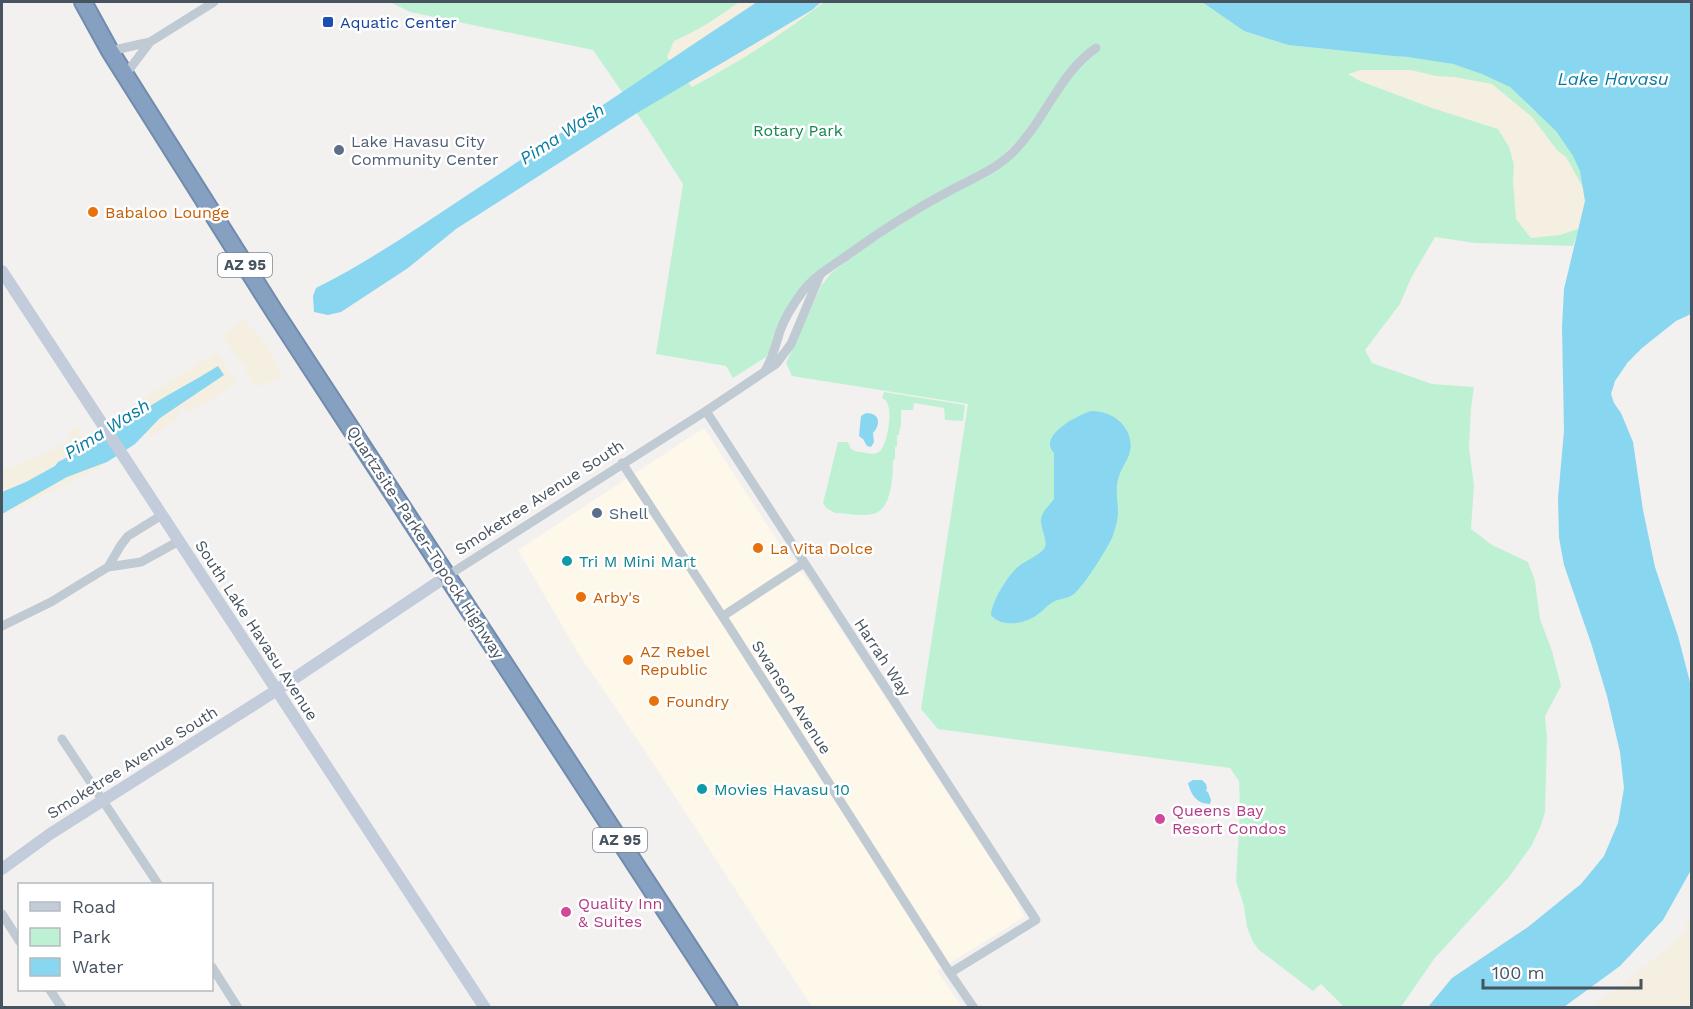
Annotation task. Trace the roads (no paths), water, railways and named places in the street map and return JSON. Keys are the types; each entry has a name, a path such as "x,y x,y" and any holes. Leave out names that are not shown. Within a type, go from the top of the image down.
{"highway":[{"name":"AZ 95","path":"83,2 125,75"},
{"name":"Quartzsite–Parker–Topock Highway","path":"125,75 274,311 369,453 729,1008"}],"main road":[{"name":"South Lake Havasu Avenue","path":"2,271 485,1008"},
{"name":"Smoketree Avenue South","path":"2,869 50,834 277,690 447,576"}],"street":[{"path":"110,51 150,42 214,2"},
{"path":"125,75 150,42"},
{"path":"764,371 772,357 787,315 804,290 820,275 862,244 907,215 1003,161 1025,139 1072,70 1096,48"},
{"name":"Smoketree Avenue South","path":"447,576 705,411 782,358 791,344 820,275"},
{"name":"Harrah Way","path":"705,411 1036,920 950,974"},
{"name":"Swanson Avenue","path":"622,463 723,616 950,974 974,1008"},
{"path":"108,567 128,536 162,515"},
{"path":"2,626 51,602 108,567 141,562 179,541"},
{"path":"723,616 804,563"},
{"path":"62,739 157,883"},
{"path":"2,914 18,939"},
{"path":"213,969 238,1008"},
{"path":"51,991 62,1008"}],"water":[{"name":"Pima Wash","path":"757,2 821,2 812,10 637,113 456,229 408,268 341,312 328,315 314,312 313,296 316,288 417,229"},
{"name":"Lake Havasu","path":"1202,2 1691,2 1691,314 1676,321 1628,362 1615,381 1611,394 1633,442 1643,510 1655,567 1678,636 1691,686 1691,870 1663,920 1620,966 1564,1007 1428,1007 1452,978 1528,927 1581,884 1604,856 1618,823 1624,788 1620,752 1607,696 1564,565 1559,538 1558,498 1564,431 1562,327 1564,289 1585,201 1580,171 1556,131 1510,87 1482,74 1453,64 1408,57 1288,45 1244,31"},
{"path":"218,366 224,375 160,418 135,444 107,462 67,477 2,514 2,492 55,466 58,462 82,450"},
{"path":"1091,411 1108,414 1115,418 1122,423 1130,437 1129,455 1117,484 1118,515 1112,538 1090,574 1074,594 1053,602 1026,621 1001,622 991,615 1001,589 1019,566 1045,547 1046,541 1041,519 1044,511 1054,499 1054,453 1050,446 1051,440 1061,427"},
{"path":"871,413 878,420 871,447 867,446 859,436 861,416"},
{"path":"1193,780 1202,780 1206,784 1210,804 1198,801 1193,795 1188,783"}],"place":[{"name":"Aquatic Center","path":"328,22"},
{"name":"Lake Havasu City Community Center","path":"339,150"},
{"name":"Babaloo Lounge","path":"93,212"},
{"name":"Shell","path":"597,513"},
{"name":"La Vita Dolce","path":"758,548"},
{"name":"Tri M Mini Mart","path":"567,561"},
{"name":"Arby's","path":"581,597"},
{"name":"AZ Rebel Republic","path":"628,660"},
{"name":"Foundry","path":"654,701"},
{"name":"Movies Havasu 10","path":"702,789"},
{"name":"Queens Bay Resort Condos","path":"1160,819"},
{"name":"Quality Inn & Suites","path":"566,912"}],"park label":[{"name":"Rotary Park","path":"798,130"}]}
